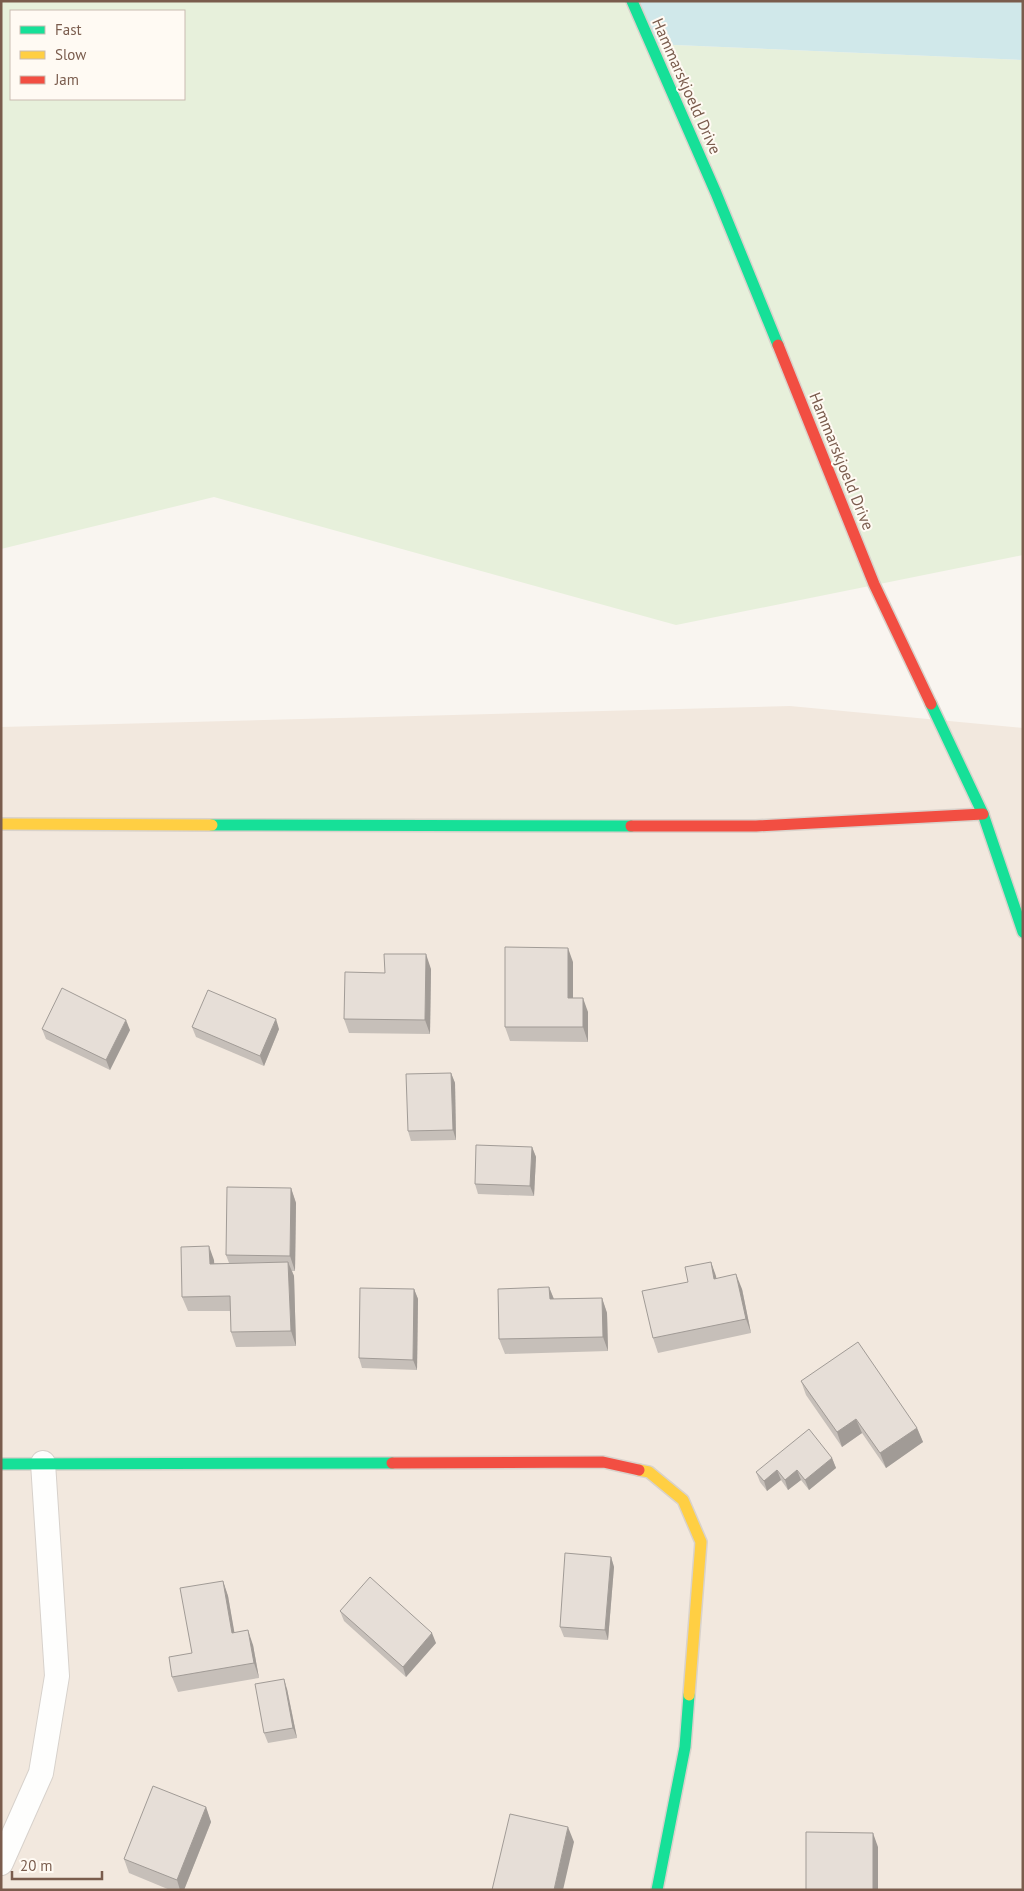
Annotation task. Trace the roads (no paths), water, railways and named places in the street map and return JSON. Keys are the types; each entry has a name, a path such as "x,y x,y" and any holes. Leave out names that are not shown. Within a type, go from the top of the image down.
{"street":[{"name":"Hammarskjoeld Drive","path":"632,1 716,193 874,584 983,814 1023,932"},
{"path":"1,824 756,826 983,814"},
{"path":"1,1464 603,1462 649,1472 683,1500 701,1542 685,1747 657,1890"},
{"path":"1,1863 41,1773 57,1676 43,1463"}],"water":[{"path":"632,1 1023,1 1023,60 651,44"}]}
